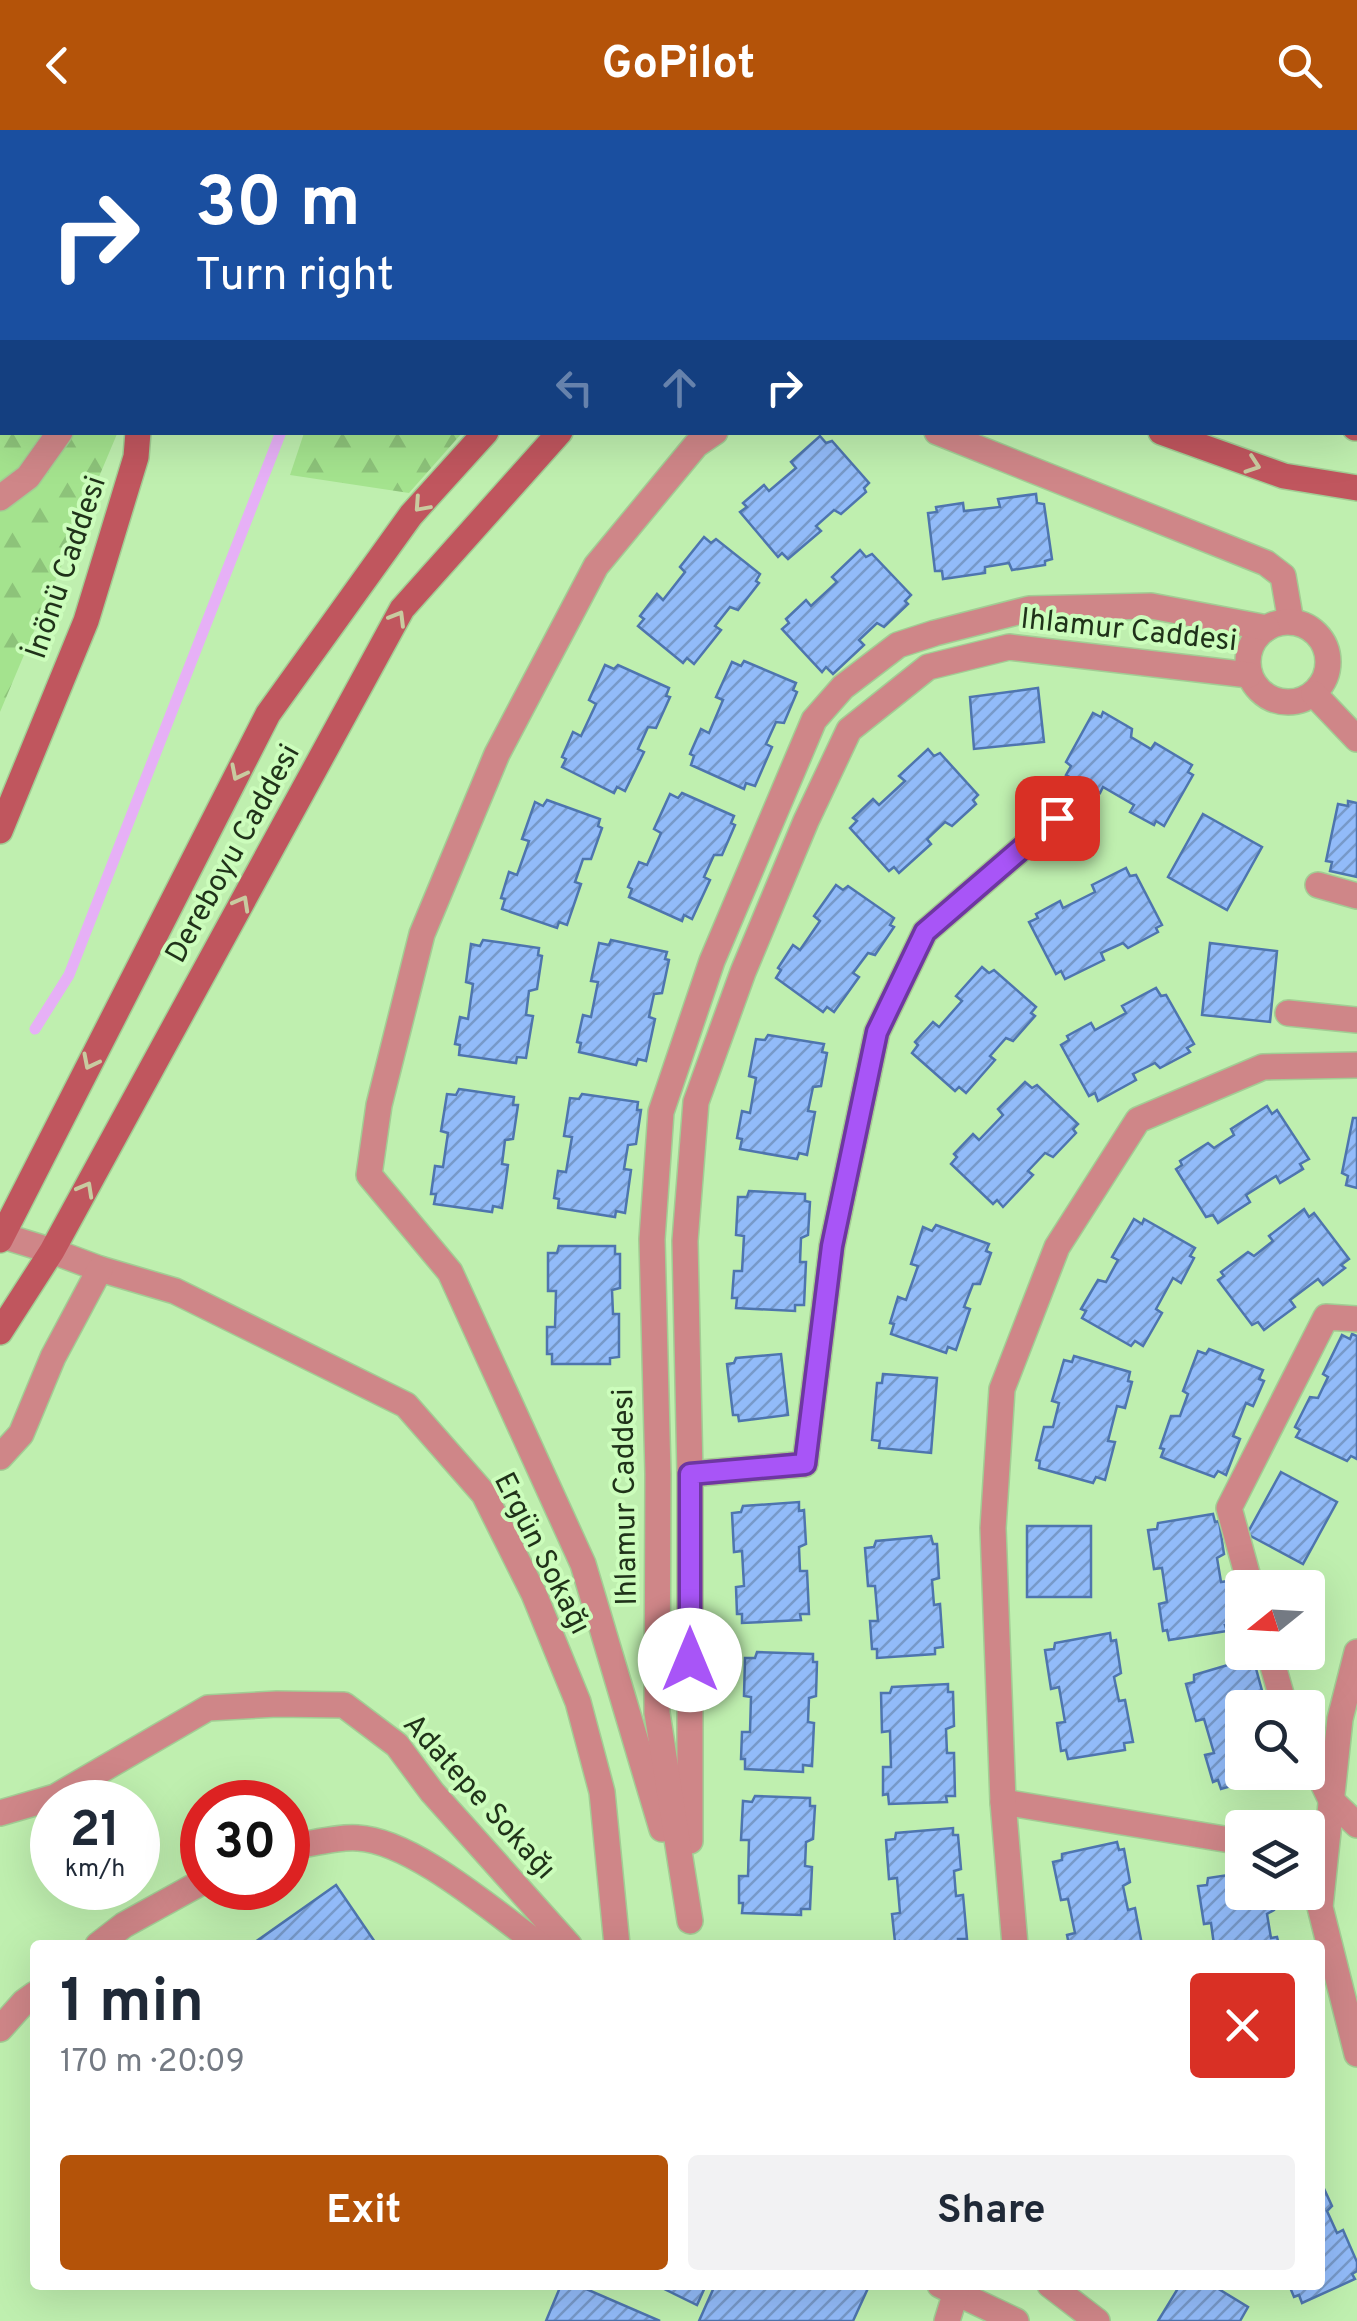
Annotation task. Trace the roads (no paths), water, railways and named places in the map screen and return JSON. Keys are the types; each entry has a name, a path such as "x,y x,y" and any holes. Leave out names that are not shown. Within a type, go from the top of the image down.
{"main road":[{"name":"İnönü Caddesi","path":"0,831 86,621 136,457 138,435"},
{"name":"Dereboyu Caddesi","path":"1,1238 268,714 411,515 483,435"},
{"name":"Dereboyu Caddesi","path":"0,1332 52,1251 402,609 557,435"},
{"path":"1169,435 1284,476 1357,488"}],"street":[{"path":"0,498 28,477 58,435"},
{"path":"691,1933 583,1564 450,1272 369,1175 379,1105 422,934 496,754 596,566 696,445 711,435"},
{"path":"945,435 1266,562 1283,576 1279,625"},
{"name":"Ihlamur Caddesi","path":"691,1933 658,1713 658,1474 652,1239 662,1112 712,961 814,720 843,688 898,645 1029,609 1152,606 1279,625"},
{"path":"1279,625 1306,626 1318,635 1326,650 1328,667 1324,681 1314,694 1300,701 1288,703 1270,698 1255,686 1250,675 1249,651 1258,636 1279,625"},
{"name":"Ihlamur Caddesi","path":"691,1933 685,1241 696,1102 742,972 806,821 849,730 928,667 1010,647 1250,675"},
{"path":"1314,694 1357,739"},
{"path":"690,1474 805,1464 832,1246 877,1032 925,932 1057,818"},
{"path":"1318,885 1357,896"},
{"path":"1288,1013 1357,1020"},
{"path":"1015,1940 1003,1802 992,1528 1002,1389 1057,1247 1138,1120 1263,1067 1357,1065"},
{"name":"Ergün Sokağı","path":"1,1238 176,1291 406,1405 484,1494 534,1594 578,1702 602,1792 617,1940"},
{"path":"0,1457 21,1434 53,1357 100,1269"},
{"path":"1246,1570 1229,1508 1326,1316 1357,1319"},
{"path":"1325,1823 1340,1719 1357,1652"},
{"name":"Adatepe Sokağı","path":"0,1813 56,1797 208,1708 344,1705 397,1745 432,1792 565,1940"},
{"path":"1325,1787 1331,1800 1357,1826"},
{"path":"1003,1802 1225,1839"},
{"path":"310,1845 357,1838 386,1844 422,1860 533,1940"},
{"path":"104,1940 180,1894"},
{"path":"1321,1910 1357,2054"},
{"path":"0,2030 30,1998"},
{"path":"947,2321 948,2290"},
{"path":"950,2290 1016,2321"},
{"path":"1057,2290 1097,2321"}],"waterway":[{"path":"35,1029 69,975 280,435"}]}
